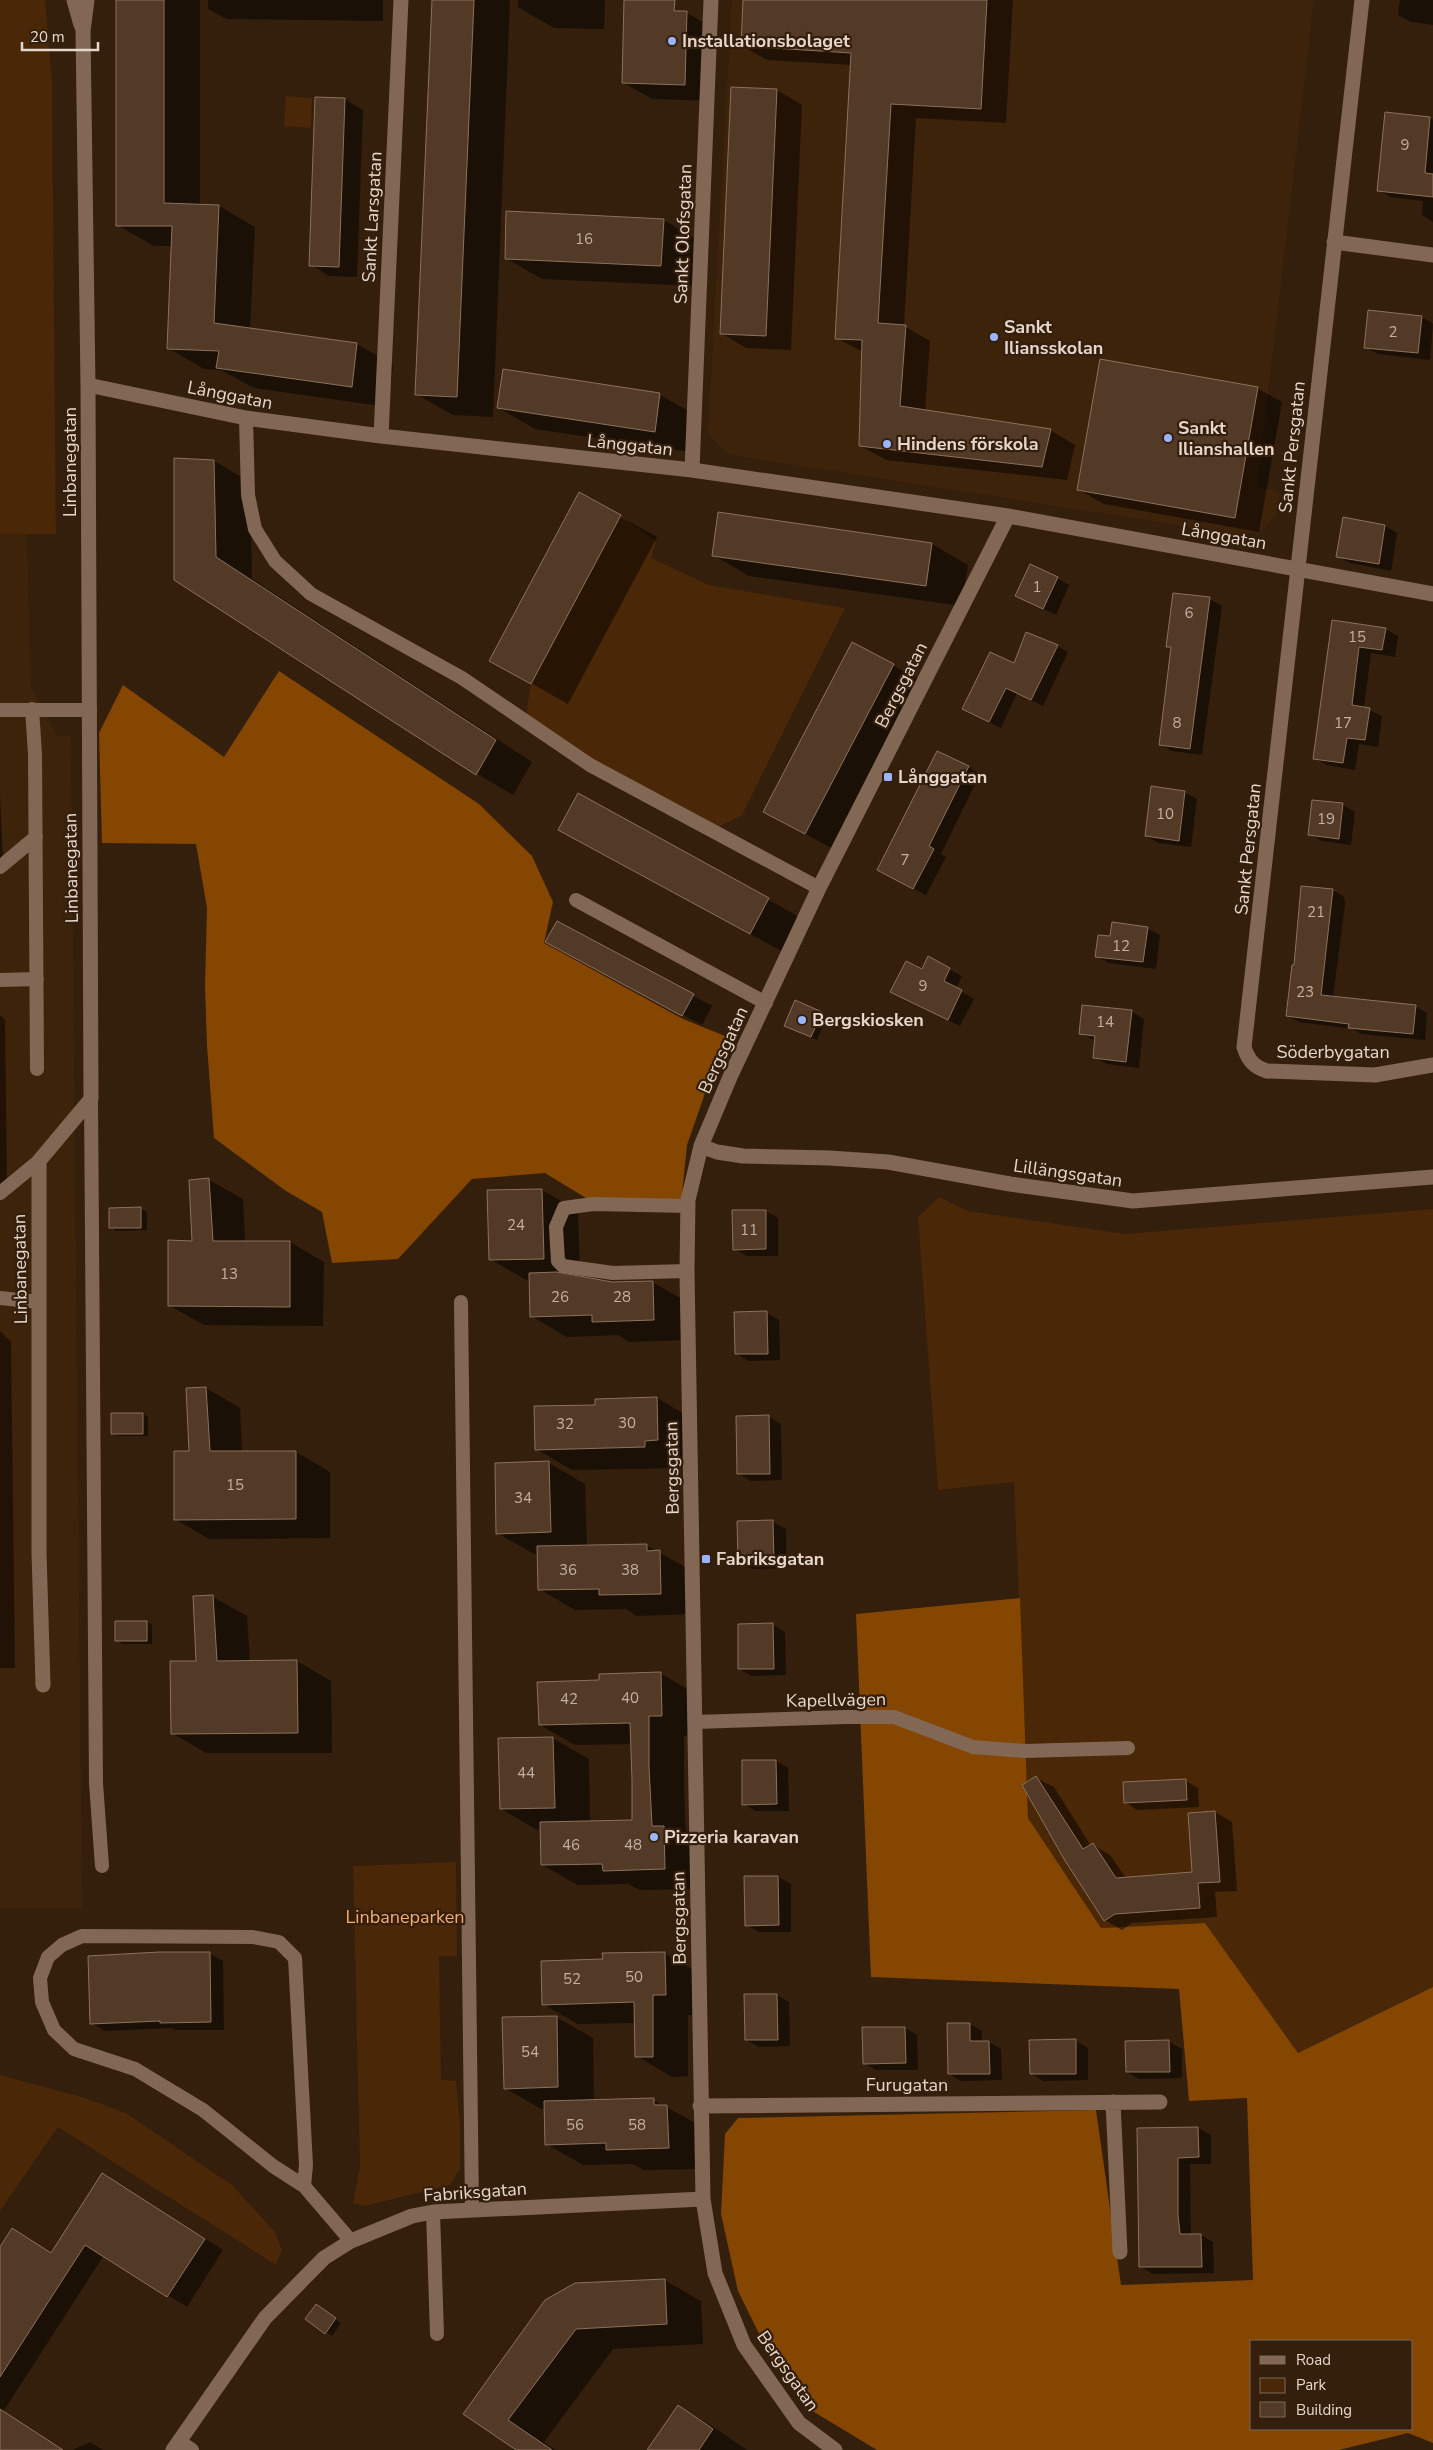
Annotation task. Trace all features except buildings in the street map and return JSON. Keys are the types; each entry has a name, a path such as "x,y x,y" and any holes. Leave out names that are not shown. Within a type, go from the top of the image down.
{"street":[{"name":"Linbanegatan","path":"74,0 83,31"},
{"name":"Linbanegatan","path":"87,0 83,31 88,385 91,1099"},
{"name":"Sankt Larsgatan","path":"381,436 401,0"},
{"name":"Sankt Olofsgatan","path":"692,470 711,0"},
{"name":"Sankt Persgatan","path":"1244,1047 1362,0"},
{"path":"1334,242 1433,255"},
{"name":"Långgatan","path":"88,385 246,418 381,436 692,470 1008,516 1433,594"},
{"name":"Bergsgatan","path":"835,2450 799,2423 744,2345 715,2273 703,2199 687,1271 688,1206 701,1146 730,1077 819,888 1008,516"},
{"name":"Söderbygatan","path":"1244,1047 1248,1059 1259,1069 1267,1071 1375,1075 1433,1066"},
{"path":"39,1161 91,1099"},
{"name":"Lillängsgatan","path":"701,1146 718,1152 743,1156 830,1158 888,1162 1010,1184 1133,1201 1433,1177"},
{"name":"Linbanegatan","path":"39,1161 40,1552 43,1685"},
{"path":"1113,2102 1120,2252"},
{"name":"Furugatan","path":"700,2106 1160,2102"},
{"name":"Fabriksgatan","path":"176,2446 265,2318 324,2258 351,2240 412,2216 434,2212 703,2199"}],"lane":[{"path":"246,418 248,495 255,529 275,561 311,594 462,678 590,765 819,888"},
{"path":"32,709 36,837 36,1069"},
{"path":"0,710 90,710"},
{"path":"0,867 36,837"},
{"path":"576,900 766,1003"},
{"path":"0,980 37,979"},
{"path":"91,1099 96,1783 102,1866"},
{"path":"0,1193 39,1161"},
{"path":"687,1271 613,1273 563,1266 558,1261 556,1228 564,1208 593,1204 688,1206"},
{"path":"0,1298 39,1302"},
{"path":"461,1302 467,1956 472,2210"},
{"name":"Kapellvägen","path":"695,1722 894,1717 973,1747 1025,1751 1128,1748"},
{"path":"304,2186 306,2165 295,1958 279,1942 253,1937 82,1936 62,1945 48,1957 40,1978 42,2002 54,2030 74,2049 135,2070 204,2110 272,2166 304,2186 351,2240"},
{"path":"434,2212 437,2334"},
{"path":"176,2446 192,2450"}],"shaded area":[{"name":"Sankt Iliansskolan","path":"732,0 1314,0 1257,487 1280,492 1277,514 1262,530 1241,535 731,455 719,446 708,433"},
{"path":"0,534 27,534 31,686 57,735 71,737 82,1908 0,1908"},
{"path":"279,671 479,804 532,856 553,902 544,943 683,1019 725,1036 687,1145 681,1204 586,1198 545,1173 472,1179 398,1259 332,1263 322,1212 286,1191 214,1138 207,1046 205,986 207,908 196,844 102,843 99,733 123,685 224,757"},
{"path":"1020,1598 1028,1818 1101,1928 1205,1923 1298,2053 1433,1987 1433,2443 1408,2433 1339,2450 877,2450 814,2412 772,2360 738,2291 721,2214 725,2134 738,2118 1096,2110 1121,2285 1253,2280 1247,2098 1189,2101 1179,1989 871,1977 856,1614"}],"green space":[{"path":"0,0 45,0 52,82 56,534 0,534"},
{"path":"286,96 312,98 311,128 284,126"},
{"path":"621,515 656,542 651,558 709,585 845,608 742,815 718,827 590,765 526,715 531,684"},
{"path":"939,1197 968,1211 1125,1234 1433,1209 1433,1987 1298,2053 1205,1923 1101,1928 1028,1818 1014,1482 938,1490 918,1217"},
{"name":"Linbaneparken","path":"456,1862 457,1956 439,1956 441,2080 456,2081 460,2124 460,2169 450,2185 365,2206 353,2203 360,2167 353,1866"},
{"path":"0,2075 85,2098 126,2113 232,2185 275,2232 282,2250 276,2265 58,2127 0,2211"}],"place":[{"name":"Installationsbolaget","path":"672,41"},
{"name":"Sankt Iliansskolan","path":"994,337"},
{"name":"Sankt Ilianshallen","path":"1168,438"},
{"name":"Hindens förskola","path":"887,444"},
{"name":"Långgatan","path":"888,777"},
{"name":"Bergskiosken","path":"802,1020"},
{"name":"Fabriksgatan","path":"706,1559"},
{"name":"Pizzeria karavan","path":"654,1837"}]}
